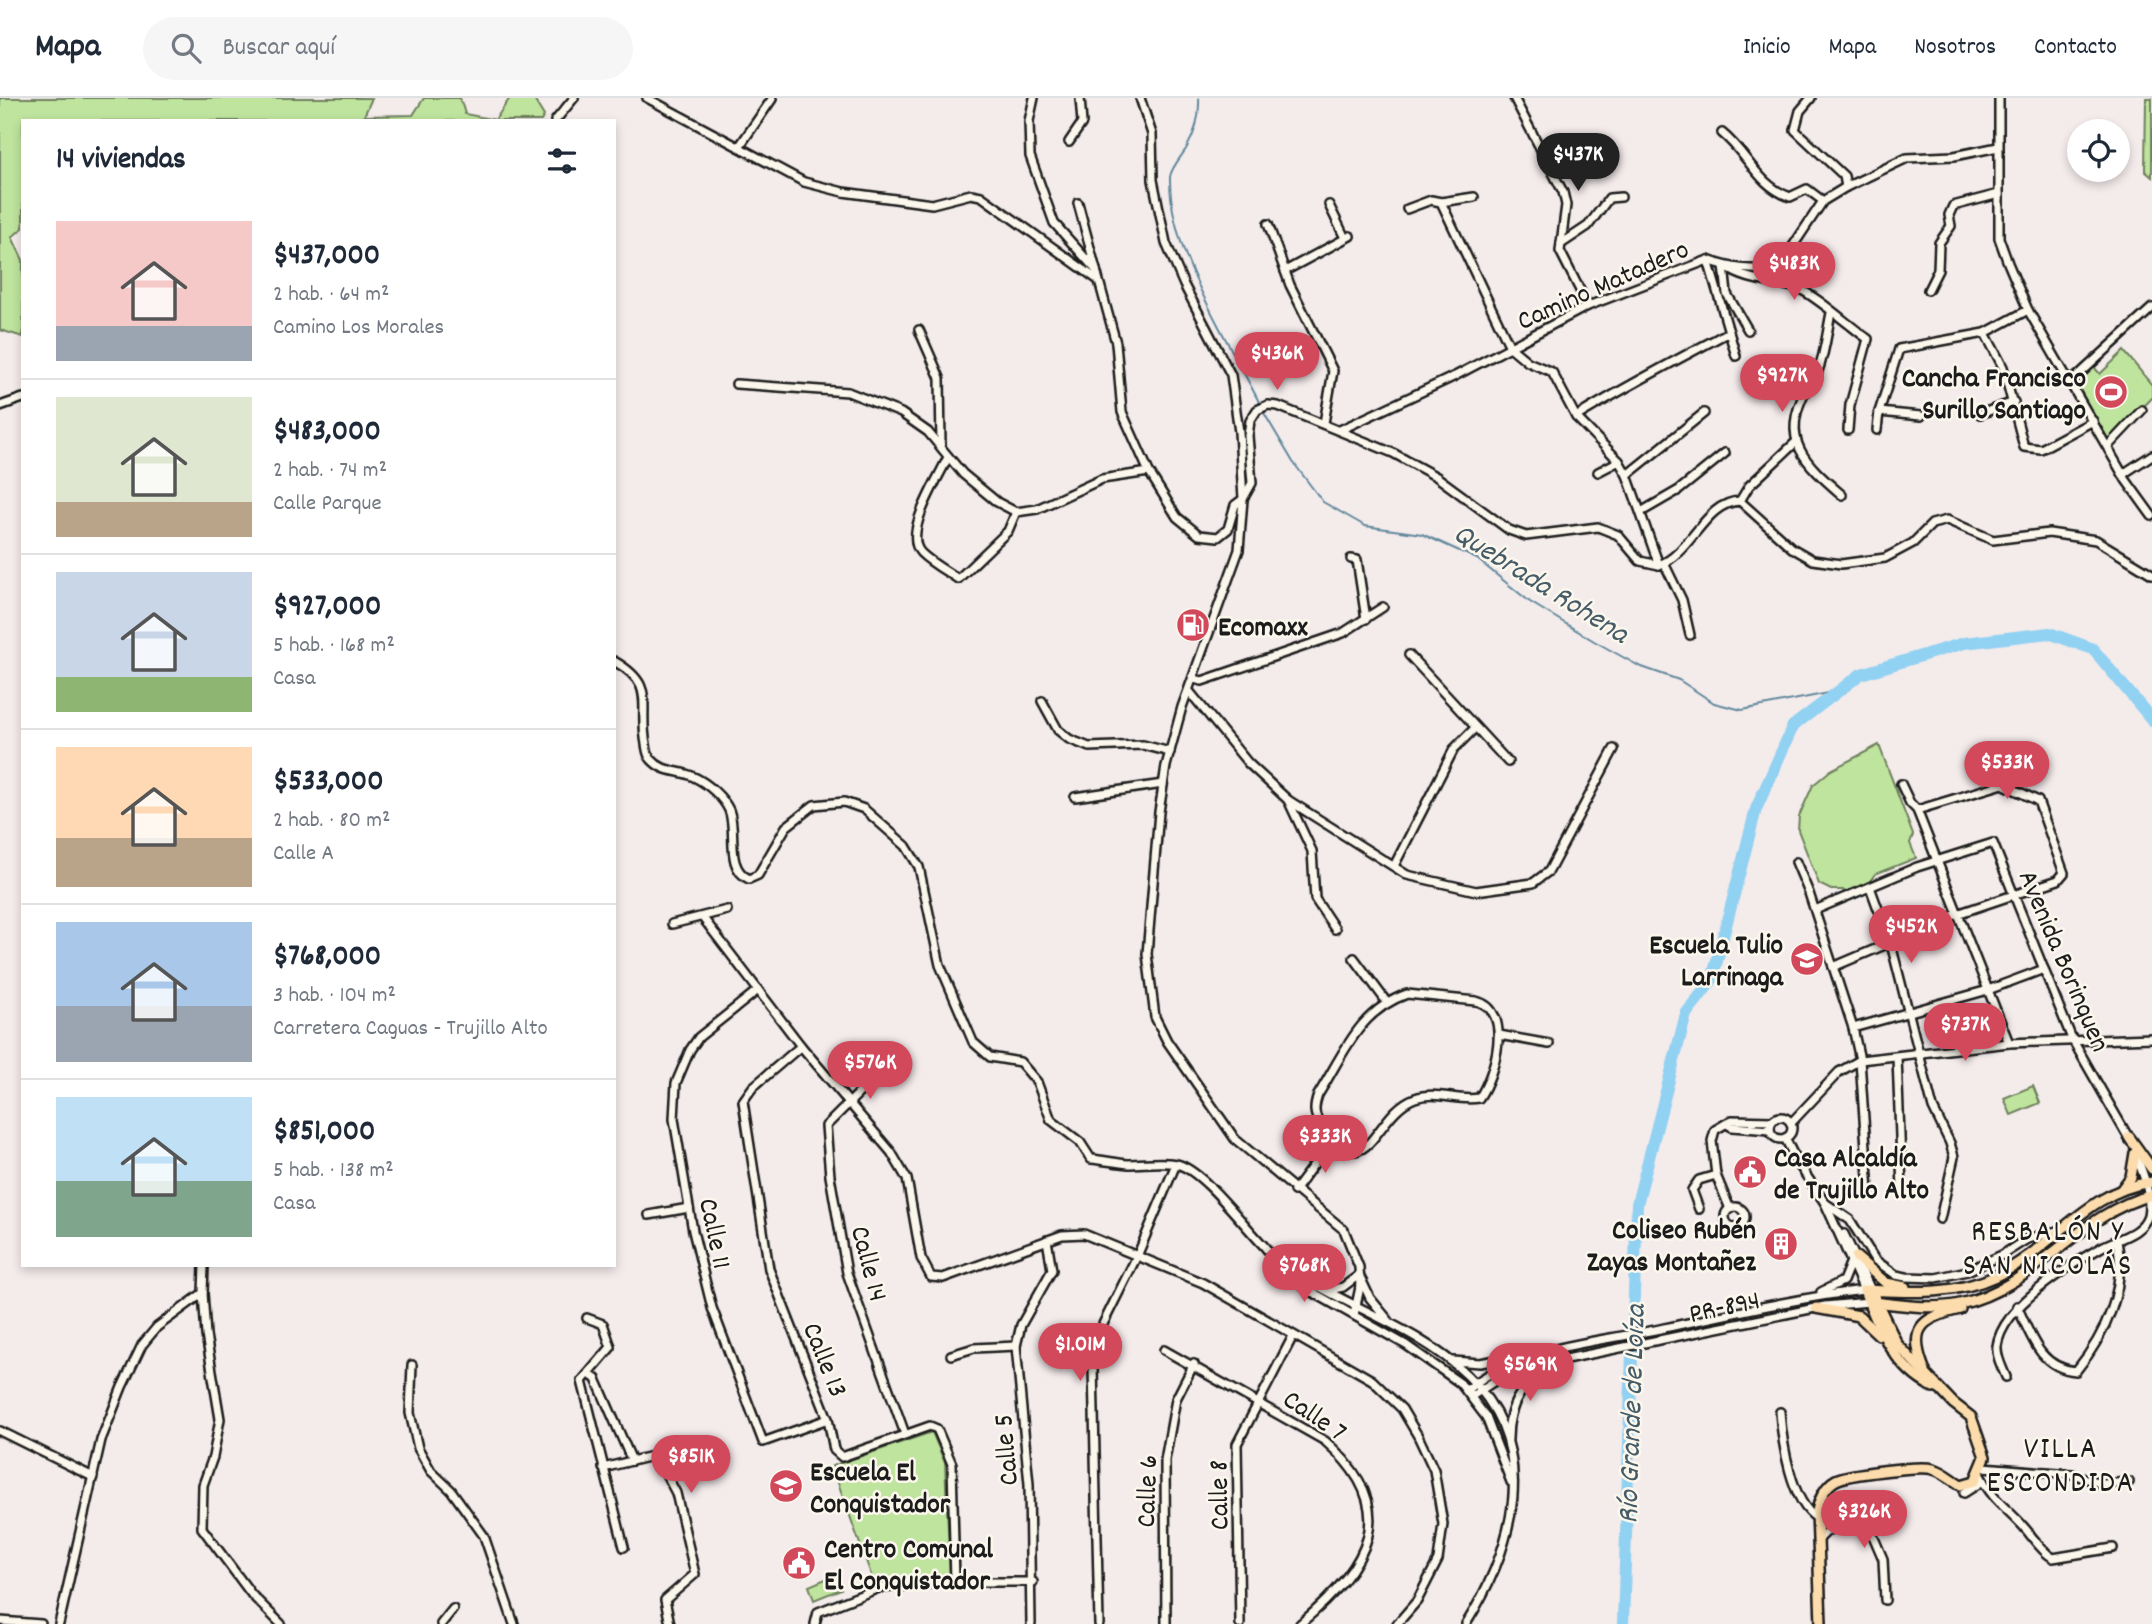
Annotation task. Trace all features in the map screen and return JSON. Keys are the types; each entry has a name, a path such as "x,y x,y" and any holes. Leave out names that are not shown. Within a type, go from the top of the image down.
{"main road":[{"path":"2129,1137 2152,1169"},
{"path":"2118,1193 2132,1177 2136,1166 2135,1153"},
{"path":"1885,1340 1867,1290 1922,1293 1950,1291 1995,1277 2094,1205 2118,1193 2150,1183"},
{"path":"1872,1302 1932,1307 1984,1297 2028,1274 2097,1218 2151,1196"},
{"path":"1853,1258 1886,1283 1916,1288 1922,1293"},
{"path":"1927,1376 1916,1346 1916,1338 1924,1324 1941,1313 1977,1304 1984,1297"},
{"path":"1821,1624 1817,1518 1822,1495 1830,1484 1843,1477 1929,1468 1961,1485 1971,1484 1982,1474 1985,1450 1972,1417 1927,1376 1892,1337 1872,1302"},
{"path":"1816,1308 1859,1316 1923,1382 1941,1390"}],"street":[{"path":"557,119 574,98"},
{"path":"647,98 804,182 843,192 932,204 971,194 981,196 1098,280"},
{"path":"1034,98 1029,121 1030,156 1043,200 1064,237 1096,270"},
{"path":"1069,142 1082,123 1080,98"},
{"path":"1140,98 1152,134 1153,180 1166,243 1184,285 1231,375 1239,432 1243,499 1239,550 1189,691 1163,784 1147,954 1155,1017 1167,1041 1235,1139 1294,1191 1344,1230 1356,1255 1359,1275 1354,1315"},
{"path":"1514,98 1553,172 1566,205 1560,251 1588,306"},
{"path":"1811,98 1800,111 1795,130 1844,176 1846,187"},
{"path":"1999,98 1999,238 2028,310 2123,474 2152,516"},
{"path":"739,148 772,99"},
{"path":"1722,133 1774,191 1790,197 1807,188 1823,201"},
{"path":"1553,172 1571,157 1602,145"},
{"name":"Camino Matadero","path":"1340,430 1588,306 1708,260 1724,267 1737,265 1759,271 1779,267 1823,201 1907,158 1954,156 1998,147"},
{"path":"1928,290 1938,271 1938,243 1951,226 1948,215 1954,206 1999,194"},
{"path":"1408,209 1431,200 1441,202 1474,197"},
{"path":"1561,244 1588,226 1609,198 1621,197"},
{"path":"1441,202 1510,347 1528,362 1552,372 1576,417 1619,461 1662,564 1682,600 1690,635"},
{"path":"1078,203 1116,344 1122,412 1149,472 1177,517 1199,535 1218,537 1228,529 1235,505 1243,499 1252,483 1248,436 1250,421 1257,410 1268,405 1278,406 1324,423 1437,477 1509,530 1526,536 1598,527 1618,536 1640,561 1662,564 1684,548 1719,508 1740,501 1749,486 1796,442"},
{"path":"1284,271 1348,237 1329,205"},
{"path":"1268,224 1284,271 1332,372 1334,380 1324,423"},
{"path":"1708,260 1736,356"},
{"path":"1748,330 1727,294 1724,267 1768,285 1797,288 1810,294 1831,313 1868,339 1850,405 1848,430"},
{"path":"2071,382 2152,308"},
{"path":"1877,430 1879,412 1899,349 1985,333 2028,310"},
{"path":"1831,313 1818,373 1806,389 1797,413 1796,442 1814,471 1842,495"},
{"path":"919,330 940,378 941,447"},
{"path":"1576,417 1643,375 1689,355 1729,331"},
{"path":"1985,333 2003,367 2024,447 2041,449 2093,421"},
{"path":"736,384 848,392 901,413 928,432 948,457 997,502 1016,512 1037,509 1102,479 1149,472"},
{"path":"0,406 21,399"},
{"path":"1980,414 2014,402"},
{"path":"2108,446 2142,411"},
{"path":"1879,412 1920,416"},
{"path":"1627,475 1704,413"},
{"path":"1641,512 1687,484 1725,453"},
{"path":"2123,474 2152,455"},
{"path":"948,457 915,526 913,539 920,552 958,579 1008,531 1016,512"},
{"path":"1598,472 1619,461"},
{"path":"1740,501 1792,548 1813,560 1841,564 1885,558 1913,543 1932,524 1947,520 1993,540 2049,533 2096,541 2152,574"},
{"path":"2144,507 2152,502"},
{"path":"1351,559 1357,561 1366,619"},
{"path":"1194,679 1202,681 1343,633 1383,607"},
{"path":"1409,655 1508,762"},
{"path":"616,662 630,670 644,690 643,730 648,757 664,771 693,776 721,797 730,812 736,868 743,876 749,879 758,875 786,827 814,805 844,802 863,809 906,846 919,867 940,965 973,1042 990,1057 1020,1062 1037,1082 1051,1120 1080,1142 1091,1158 1127,1164 1176,1164 1190,1169 1212,1188 1232,1214 1282,1265 1393,1325 1451,1361 1478,1386 1494,1412 1509,1450 1514,1472 1511,1482 1511,1521 1501,1561 1466,1624"},
{"path":"1189,691 1248,763 1288,800 1407,875 1476,891 1533,883 1549,871 1614,750"},
{"path":"1042,701 1058,730 1069,739 1089,747 1143,745 1170,752"},
{"path":"1394,866 1454,749 1475,727"},
{"path":"1833,967 1959,913 2058,880 2064,873 2038,801 2003,783 1917,810"},
{"path":"1075,797 1163,784"},
{"path":"1901,784 1910,803 1917,810 2008,1043"},
{"path":"1288,800 1312,851 1315,899 1335,929"},
{"name":"Avenida Borinquen","path":"1937,860 1993,843 2072,1039 2129,1137 2150,1183 2151,1196"},
{"path":"1815,910 1937,860"},
{"path":"1796,862 1815,910 1853,1028 1860,1060 1869,1192"},
{"path":"1870,887 1891,944 1933,1108 1954,1157 1940,1219"},
{"path":"672,924 727,910"},
{"path":"703,918 801,1046 891,1152 907,1179 920,1258 932,1277 943,1278 1062,1235 1084,1234 1203,1283 1372,1380 1402,1409 1434,1470 1443,1524 1438,1560 1417,1601 1397,1624"},
{"path":"1354,957 1386,1001"},
{"path":"1853,1028 1988,990 2044,969"},
{"name":"Calle 11","path":"758,990 699,1037 690,1050 676,1083 674,1119 712,1308 763,1442 828,1419"},
{"path":"1407,994 1426,994 1484,1003 1500,1026 1499,1035 1486,1089 1479,1098 1468,1100 1417,1097 1390,1114 1373,1141 1360,1152 1350,1151 1332,1140 1315,1117 1314,1106 1318,1095 1360,1024 1386,1001 1407,994"},
{"path":"1499,1035 1549,1044"},
{"path":"1771,1126 1774,1137 1786,1138 1791,1133 1791,1123 1839,1072 1860,1060 2008,1043 2152,1038"},
{"name":"Calle 13","path":"801,1046 753,1087 743,1101 769,1269 828,1419 834,1450 842,1457 930,1426 937,1429 952,1464 954,1582"},
{"path":"1897,1057 1902,1185"},
{"path":"848,1103 873,1079"},
{"name":"Calle 14","path":"848,1103 826,1126 836,1213 847,1273 905,1434"},
{"path":"1730,1209 1716,1175 1712,1141 1716,1130 1732,1120 1771,1126 1782,1117 1791,1123"},
{"path":"1786,1138 1797,1162 1825,1203 1867,1290"},
{"path":"1294,1191 1332,1140"},
{"path":"1099,1624 1093,1368 1103,1324 1138,1254 1176,1164"},
{"path":"1699,1209 1692,1190 1699,1180 1716,1175"},
{"path":"2007,1377 1998,1356 1997,1344 2017,1306 2101,1247 2117,1241 2143,1224 2151,1196"},
{"path":"1825,1203 1850,1220 1875,1260 1884,1269 1906,1277 1937,1278 1967,1271 2002,1255 2027,1239 2058,1231"},
{"path":"649,1215 690,1208"},
{"name":"Calle 5","path":"1031,1624 1033,1582 1029,1484 1016,1346 1021,1325 1052,1270 1047,1240"},
{"path":"2017,1306 2040,1353 2060,1370 2076,1371 2092,1350 2119,1290 2122,1264 2117,1241"},
{"path":"1816,1295 1843,1281 1853,1258"},
{"path":"1282,1265 1285,1271 1307,1289 1425,1357 1469,1393 1496,1437 1511,1482"},
{"path":"204,1267 206,1335 220,1419 213,1457 203,1485 202,1528 252,1595 281,1624"},
{"path":"1326,1290 1343,1287 1359,1275"},
{"path":"1359,1275 1370,1298 1393,1325"},
{"name":"PR-894","path":"1469,1393 1497,1369 1531,1355 1816,1295 1867,1290"},
{"path":"59,1624 101,1440 142,1345 157,1327 203,1293"},
{"name":"PR-894","path":"1478,1386 1527,1367 1816,1308 1872,1302"},
{"path":"587,1318 603,1324 611,1347 582,1381 624,1547"},
{"name":"Calle 8","path":"1240,1624 1237,1444 1293,1336"},
{"path":"951,1355 974,1348 1016,1346"},
{"name":"Calle 7","path":"1164,1350 1194,1364 1325,1441 1345,1458 1365,1491 1371,1528 1369,1542 1355,1567 1300,1624"},
{"path":"1451,1361 1480,1363 1531,1355"},
{"path":"1509,1450 1509,1423 1518,1394 1531,1379 1560,1362"},
{"name":"Calle 6","path":"1166,1624 1165,1460 1176,1399 1194,1364"},
{"path":"412,1365 410,1413 418,1448 431,1471 457,1497 484,1536 514,1624"},
{"path":"589,1374 596,1379 632,1461"},
{"path":"1780,1412 1790,1472 1803,1507 1817,1518"},
{"path":"0,1431 93,1478"},
{"path":"603,1468 656,1455 660,1458 676,1493 695,1574 665,1600 670,1624"},
{"path":"1982,1474 1996,1503 2015,1517 2043,1552 2053,1559 2113,1548"},
{"path":"1964,1493 1982,1474 2071,1474 2103,1484 2129,1482"},
{"path":"1818,1542 1828,1530 1850,1519 1865,1517 1883,1559 1885,1600"},
{"path":"815,1624 818,1612 879,1588 954,1582 1033,1582"},
{"path":"441,1624 453,1609"},
{"path":"0,1621 41,1624"}],"green space":[{"path":"0,98 372,98 364,116 413,115 424,98 460,98 465,114 490,119 21,119 21,230 12,237 21,256 21,336 0,330"},
{"path":"510,98 533,98 544,116 542,119 496,119"},
{"path":"2146,98 2152,98 2152,177 2145,171"},
{"path":"2124,351 2152,385 2152,398 2109,442 2076,383 2094,367 2100,374"},
{"path":"1879,745 1913,835 1910,843 1916,858 1875,874 1867,885 1845,894 1843,890 1831,890 1819,884 1798,830 1799,816 1813,785 1831,770"},
{"path":"2033,1086 2040,1103 2011,1115 2004,1098"},
{"path":"932,1432 945,1463 950,1574 874,1583 832,1466"},
{"path":"835,1575 841,1589 814,1600 809,1586"}],"waterway":[{"name":"Quebrada Rohena","path":"1199,98 1195,130 1170,177 1172,206 1189,264 1259,402"},
{"name":"Quebrada Rohena","path":"1264,413 1293,462 1323,502 1365,526 1422,534 1477,559 1530,602 1594,641 1639,666 1679,680 1714,703 1742,710 1839,691"},
{"name":"Río Grande de Loíza","path":"1623,1624 1637,1204 1686,1014 1712,980 1756,809 1793,726 1861,674 1964,643 2049,633 2093,649 2152,720"}],"place":[{"name":"Cancha Francisco Surillo Santiago","path":"2111,392"},
{"name":"Ecomaxx","path":"1193,625"},
{"name":"Escuela Tulio Larrinaga","path":"1807,959"},
{"name":"Casa Alcaldía de Trujillo Alto","path":"1750,1172"},
{"name":"Coliseo Rubén Zayas Montañez","path":"1781,1244"},
{"name":"Escuela El Conquistador","path":"786,1486"},
{"name":"Centro Comunal El Conquistador","path":"799,1563"}],"district":[{"name":"RESBALÓN Y SAN NICOLÁS","path":"2048,1247"},
{"name":"VILLA ESCONDIDA","path":"2061,1464"}]}
